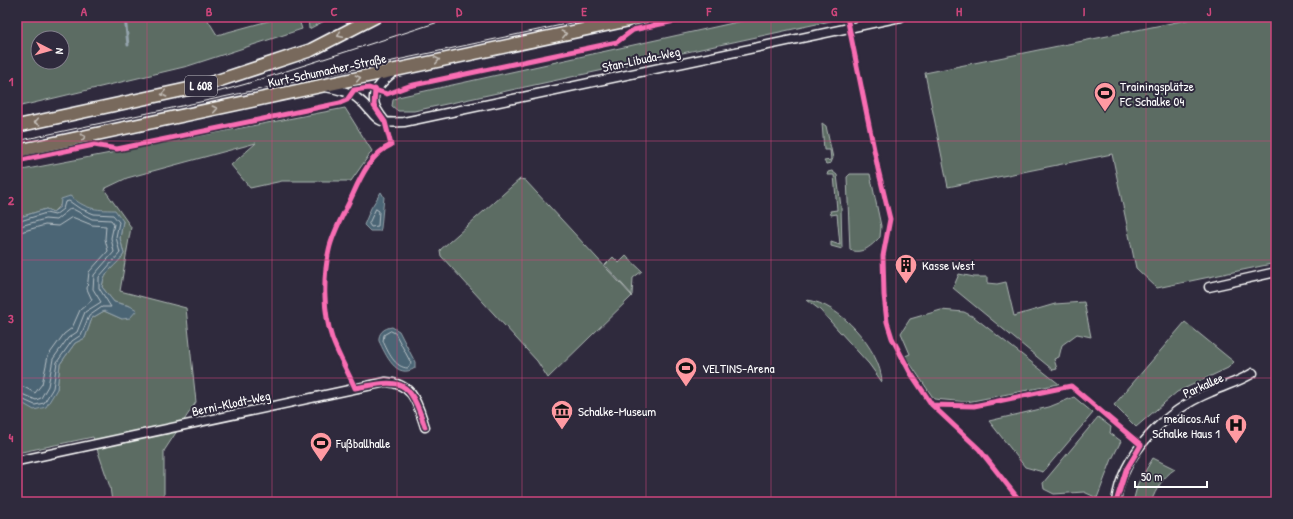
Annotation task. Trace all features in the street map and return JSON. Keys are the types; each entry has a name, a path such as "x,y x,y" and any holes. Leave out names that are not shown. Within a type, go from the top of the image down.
{"main road":[{"name":"Kurt-Schumacher-Straße","path":"17,126 202,86 311,50 375,17"},
{"name":"Kurt-Schumacher-Straße","path":"17,151 399,68 643,17"}],"street":[{"name":"Stan-Libuda-Weg","path":"386,122 404,122 901,17"},
{"path":"386,122 374,106 375,89 399,68"},
{"path":"320,86 350,94 358,98 377,120 386,122"},
{"path":"1209,287 1276,272"},
{"name":"Parkallee","path":"1116,502 1121,484 1133,457 1141,445 1160,425 1182,407 1210,392 1236,383 1253,373"},
{"name":"Berni-Klodt-Weg","path":"17,461 94,443 386,382 404,386 411,392 417,403 424,427"}],"green space":[{"path":"17,17 206,17 217,35 283,17 298,17 302,29 188,66 17,107"},
{"path":"308,17 332,17 309,29"},
{"path":"760,17 849,17 414,111 398,111 392,106 393,100 398,97"},
{"name":"Trainingsplätze FC Schalke 04","path":"1201,17 1276,17 1276,263 1157,288 1136,268 1112,154 948,187 925,73"},
{"path":"345,108 372,151 351,181 282,181 250,188 231,165 256,143 127,178 104,189 131,227 120,291 186,308 196,402 164,451 164,502 112,502 110,487 93,437 17,453 17,400 24,403 57,389 60,364 75,343 85,338 92,318 104,311 122,319 130,306 114,302 102,287 105,276 124,254 120,238 123,221 81,205 70,196 53,212 46,209 17,218 17,171"},
{"path":"822,123 826,126 833,158 831,163 826,164 824,161 831,160 830,150 824,150"},
{"path":"832,171 837,175 841,207 842,249 831,246 831,242 840,245 837,214 831,215 830,211 837,210 834,175 827,175 828,172"},
{"path":"850,174 870,174 881,226 880,237 867,248 859,251 850,250 847,177"},
{"path":"520,179 525,180 632,296 548,378 537,361 441,256 440,250"},
{"path":"626,256 642,271 633,278 632,295 605,265 613,257 619,263"},
{"path":"959,274 974,277 987,277 987,283 997,284 1006,282 1014,316 1055,304 1084,302 1091,337 1077,334 1062,345 1059,357 1054,359 1057,369 1053,370 953,288"},
{"path":"807,300 819,303 832,310 845,319 856,330 874,356 880,369 882,382 869,364 820,310"},
{"path":"941,310 964,312 974,317 1059,384 967,402 934,399 905,356 910,354 901,333 910,319"},
{"path":"1185,322 1234,362 1228,368 1177,392 1136,427 1114,405"},
{"path":"1074,397 1093,413 1043,472 1025,467 989,421 1049,407"},
{"path":"1098,417 1111,427 1110,433 1121,441 1112,459 1097,498 1084,492 1054,494 1044,489 1043,483"},
{"path":"1153,458 1175,469 1160,484 1151,502 1133,502 1138,483"}],"water":[{"path":"381,192 384,197 381,228 380,231 370,231 364,225 371,208"},
{"path":"70,196 81,204 91,208 115,210 123,221 120,238 124,254 105,276 102,287 114,302 130,306 137,310 130,318 122,319 104,311 92,318 85,338 75,343 60,364 57,389 46,407 34,410 17,400 17,218 46,209 53,212 60,207 61,199"},
{"path":"392,327 399,331 415,362 415,368 408,371 402,371 388,359 379,341 379,336 386,328"}],"waterway":[{"path":"125,17 128,45"}],"tram line":[{"path":"203,96 246,84 454,17"},
{"path":"17,141 599,17"}],"cycle path":[{"path":"17,161 94,145 117,149 340,103 347,100 354,90 369,88 387,94 409,86 617,42 633,30 693,17"},
{"path":"847,17 878,169 890,219 883,256 884,295 887,322 892,338 910,372 932,405 979,449 1020,501"},
{"path":"375,89 374,106 385,122 391,145 378,154 368,166 333,236 327,260 325,283 327,317 334,344 355,388 384,383 394,383 402,386 414,399 425,427"},
{"path":"932,405 974,406 1071,386 1141,445 1126,470 1116,502"}],"place":[{"name":"Trainingsplätze FC Schalke 04","path":"1105,112"},
{"name":"Kasse West","path":"906,284"},
{"name":"VELTINS-Arena","path":"686,388"},
{"name":"Schalke-Museum","path":"562,430"},
{"name":"medicos.Auf Schalke Haus 1","path":"1236,444"},
{"name":"Fußballhalle","path":"321,462"}]}
